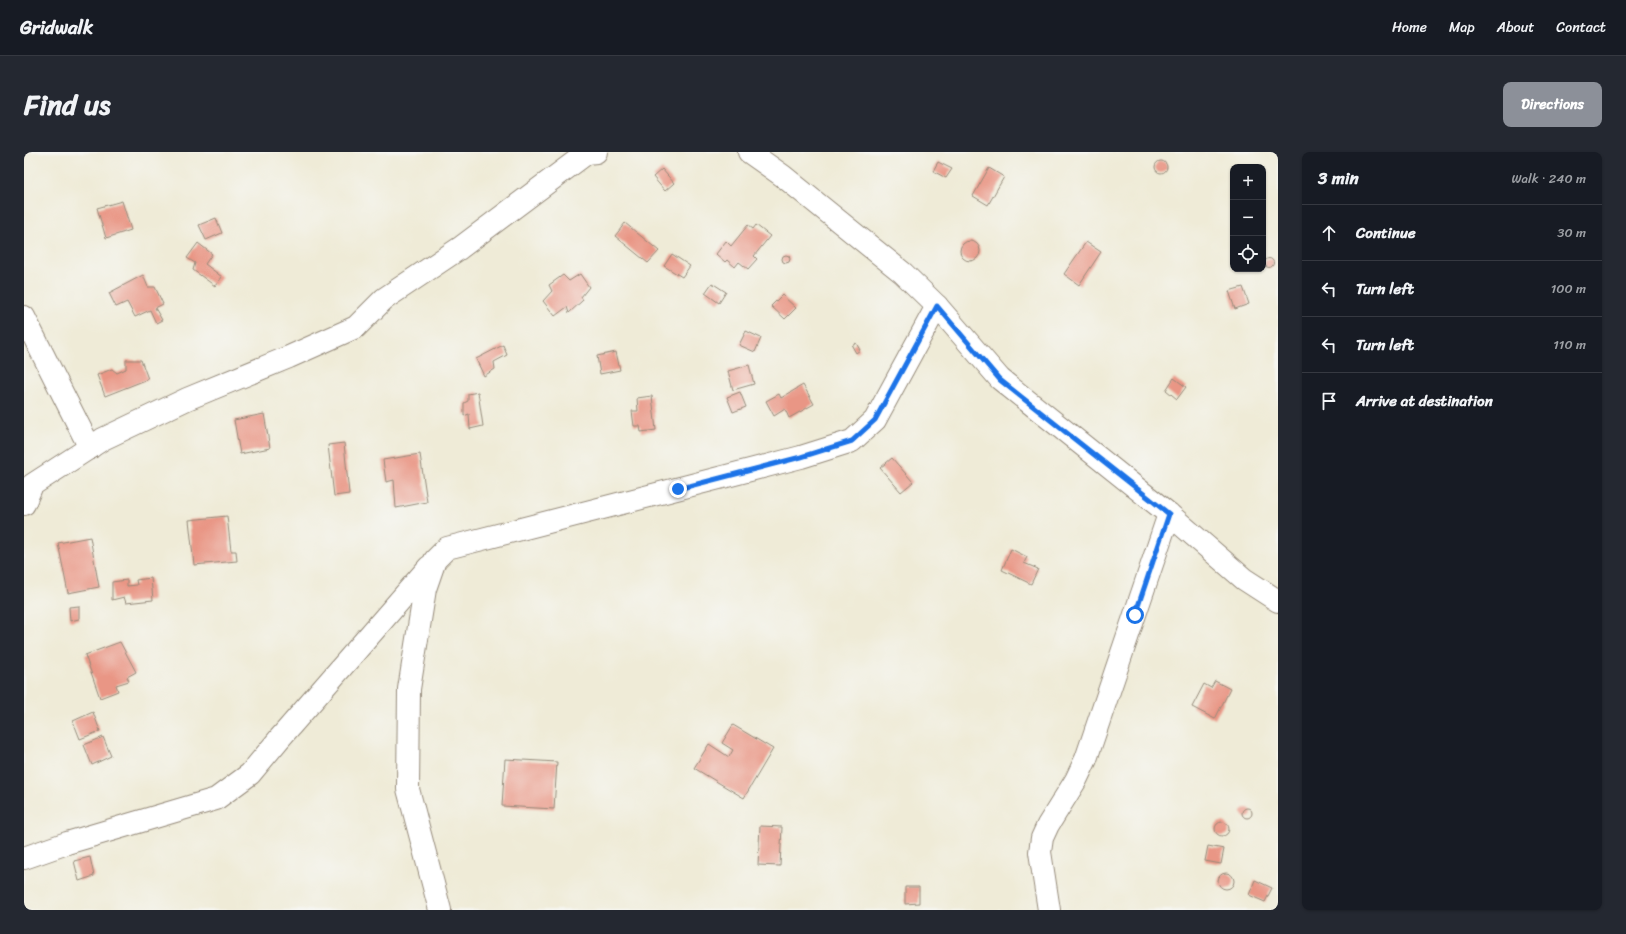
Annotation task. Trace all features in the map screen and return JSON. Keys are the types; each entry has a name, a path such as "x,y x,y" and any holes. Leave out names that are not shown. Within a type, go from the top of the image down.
{"street":[{"path":"24,504 32,485 104,439 187,399 289,357 356,327 384,299 460,248 589,152"},
{"path":"749,152 783,176 903,273 937,306 1000,380 1169,514 1244,579 1278,601"},
{"path":"24,858 67,843 216,799 250,774 447,548 801,457 852,441 875,420 937,306"},
{"path":"24,317 90,448"},
{"path":"1049,910 1040,852 1042,838 1048,825 1076,780 1086,759 1169,514"},
{"path":"435,560 425,589 409,690 408,789 440,910"}],"building":[{"path":"1161,161 1165,163 1167,167 1165,171 1161,173 1157,171 1155,167 1157,163"},
{"path":"938,162 952,169 946,178 933,171"},
{"path":"989,168 1004,177 988,205 973,196"},
{"path":"662,169 674,183 665,191 653,177"},
{"path":"122,201 131,230 106,238 97,208"},
{"path":"216,218 222,233 206,240 199,225"},
{"path":"625,223 659,251 648,263 615,236"},
{"path":"748,225 753,229 756,225 770,236 754,256 757,259 748,269 739,262 735,267 727,260 725,262 716,254 726,241 731,246"},
{"path":"970,241 977,244 980,251 977,258 970,261 963,258 960,251 963,244"},
{"path":"1086,242 1101,252 1079,285 1064,274"},
{"path":"198,243 212,254 205,264 222,277 215,286 193,270 195,263 187,258"},
{"path":"672,254 690,266 682,277 664,266"},
{"path":"784,255 788,255 790,259 788,263 784,263 782,261 782,257"},
{"path":"1269,258 1274,263 1271,267 1269,268 1266,266 1267,259"},
{"path":"580,274 589,287 581,297 583,300 569,313 567,307 555,316 543,301 552,291 549,285 563,275 569,281"},
{"path":"143,275 148,287 155,287 163,304 155,308 162,320 156,323 150,310 135,317 127,302 116,307 109,293"},
{"path":"712,283 726,292 719,303 705,293"},
{"path":"1243,287 1249,304 1235,309 1229,291"},
{"path":"782,295 796,308 785,319 771,306"},
{"path":"746,331 761,338 755,352 739,345"},
{"path":"856,343 860,350 856,353 852,346"},
{"path":"503,345 507,355 494,362 495,369 484,376 476,359"},
{"path":"616,352 620,370 600,374 597,356"},
{"path":"126,360 141,360 148,379 105,396 97,375 112,369 117,373 126,369"},
{"path":"749,365 754,384 733,390 728,371"},
{"path":"1174,378 1186,387 1177,399 1166,390"},
{"path":"803,385 814,404 789,418 785,409 774,416 766,401 779,394 781,398"},
{"path":"478,392 483,426 470,429 469,414 464,416 464,403 468,401 468,394"},
{"path":"740,392 746,407 733,412 727,397"},
{"path":"652,396 656,430 641,432 640,426 634,426 632,411 638,411 637,398"},
{"path":"264,414 270,448 240,454 234,420"},
{"path":"344,443 349,494 334,496 328,445"},
{"path":"420,454 427,502 396,508 394,480 386,482 383,460"},
{"path":"892,458 913,482 901,492 880,468"},
{"path":"227,516 231,551 236,551 237,561 194,565 189,520"},
{"path":"90,537 99,587 68,593 58,543"},
{"path":"1011,549 1027,557 1024,563 1038,569 1031,584 1002,570"},
{"path":"151,578 153,600 126,603 124,597 112,600 112,582 127,580 127,586 137,585 136,580"},
{"path":"79,606 79,619 70,621 69,607"},
{"path":"120,642 136,672 127,677 129,681 116,685 118,691 100,698 85,655"},
{"path":"1215,681 1230,689 1215,719 1192,707 1204,684 1211,688"},
{"path":"93,712 100,731 80,739 73,721"},
{"path":"733,725 773,749 744,798 694,768 709,744 729,757 733,750 722,743"},
{"path":"103,737 111,756 92,765 84,745"},
{"path":"505,759 557,762 554,809 502,806"},
{"path":"1245,808 1249,808 1251,809 1251,817 1245,818 1242,815 1242,811"},
{"path":"1219,822 1225,822 1229,826 1229,832 1225,836 1219,836 1215,832 1215,826"},
{"path":"760,826 782,827 780,866 758,865"},
{"path":"1208,846 1224,849 1221,864 1205,861"},
{"path":"90,857 94,876 79,881 74,861"},
{"path":"1226,873 1233,878 1234,881 1229,888 1226,889 1219,884 1218,881 1223,874"},
{"path":"1255,880 1272,888 1265,902 1249,895"},
{"path":"905,887 919,887 919,903 905,904"}],"route":[{"path":"678,489 801,457 852,441 875,420 937,306 1000,380 1169,514 1135,615"}]}
